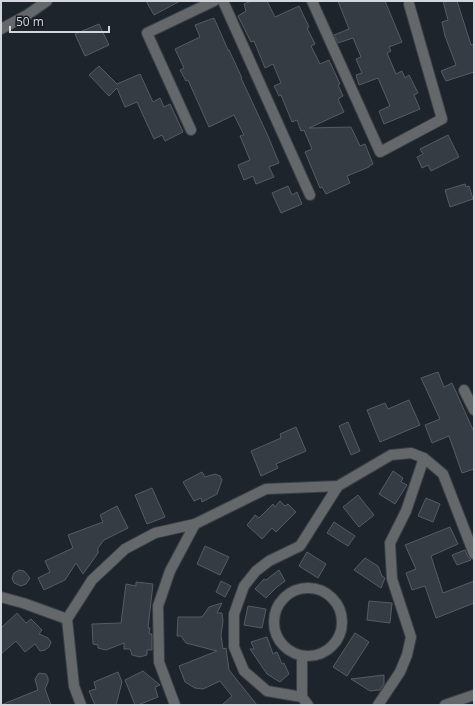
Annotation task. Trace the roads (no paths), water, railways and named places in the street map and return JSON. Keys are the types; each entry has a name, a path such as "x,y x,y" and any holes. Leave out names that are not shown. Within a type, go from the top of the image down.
{"street":[{"path":"1,28 27,15 47,1"},
{"path":"191,130 147,33 214,1"},
{"path":"223,1 310,195"},
{"path":"312,1 380,152 442,119 409,4"},
{"path":"464,390 474,410"},
{"path":"302,656 305,701 267,691 244,671 234,647 234,614 244,586 256,571 269,561 300,546 338,486 391,455 412,453 424,458 443,474 474,554"},
{"path":"378,705 400,672 407,655 411,637 392,579 390,543 406,511 424,458"},
{"path":"81,705 74,686 67,619 92,580 125,549 155,533 195,524 266,489 338,486"},
{"path":"175,705 159,662 158,606 170,571 195,524"},
{"path":"306,588 325,593 334,600 340,610 342,630 337,641 329,650 314,656 302,656 290,651 281,642 276,632 275,618 278,606 285,598 294,591 306,588"},
{"path":"1,597 23,603 67,619"},
{"path":"445,705 474,695"}]}
